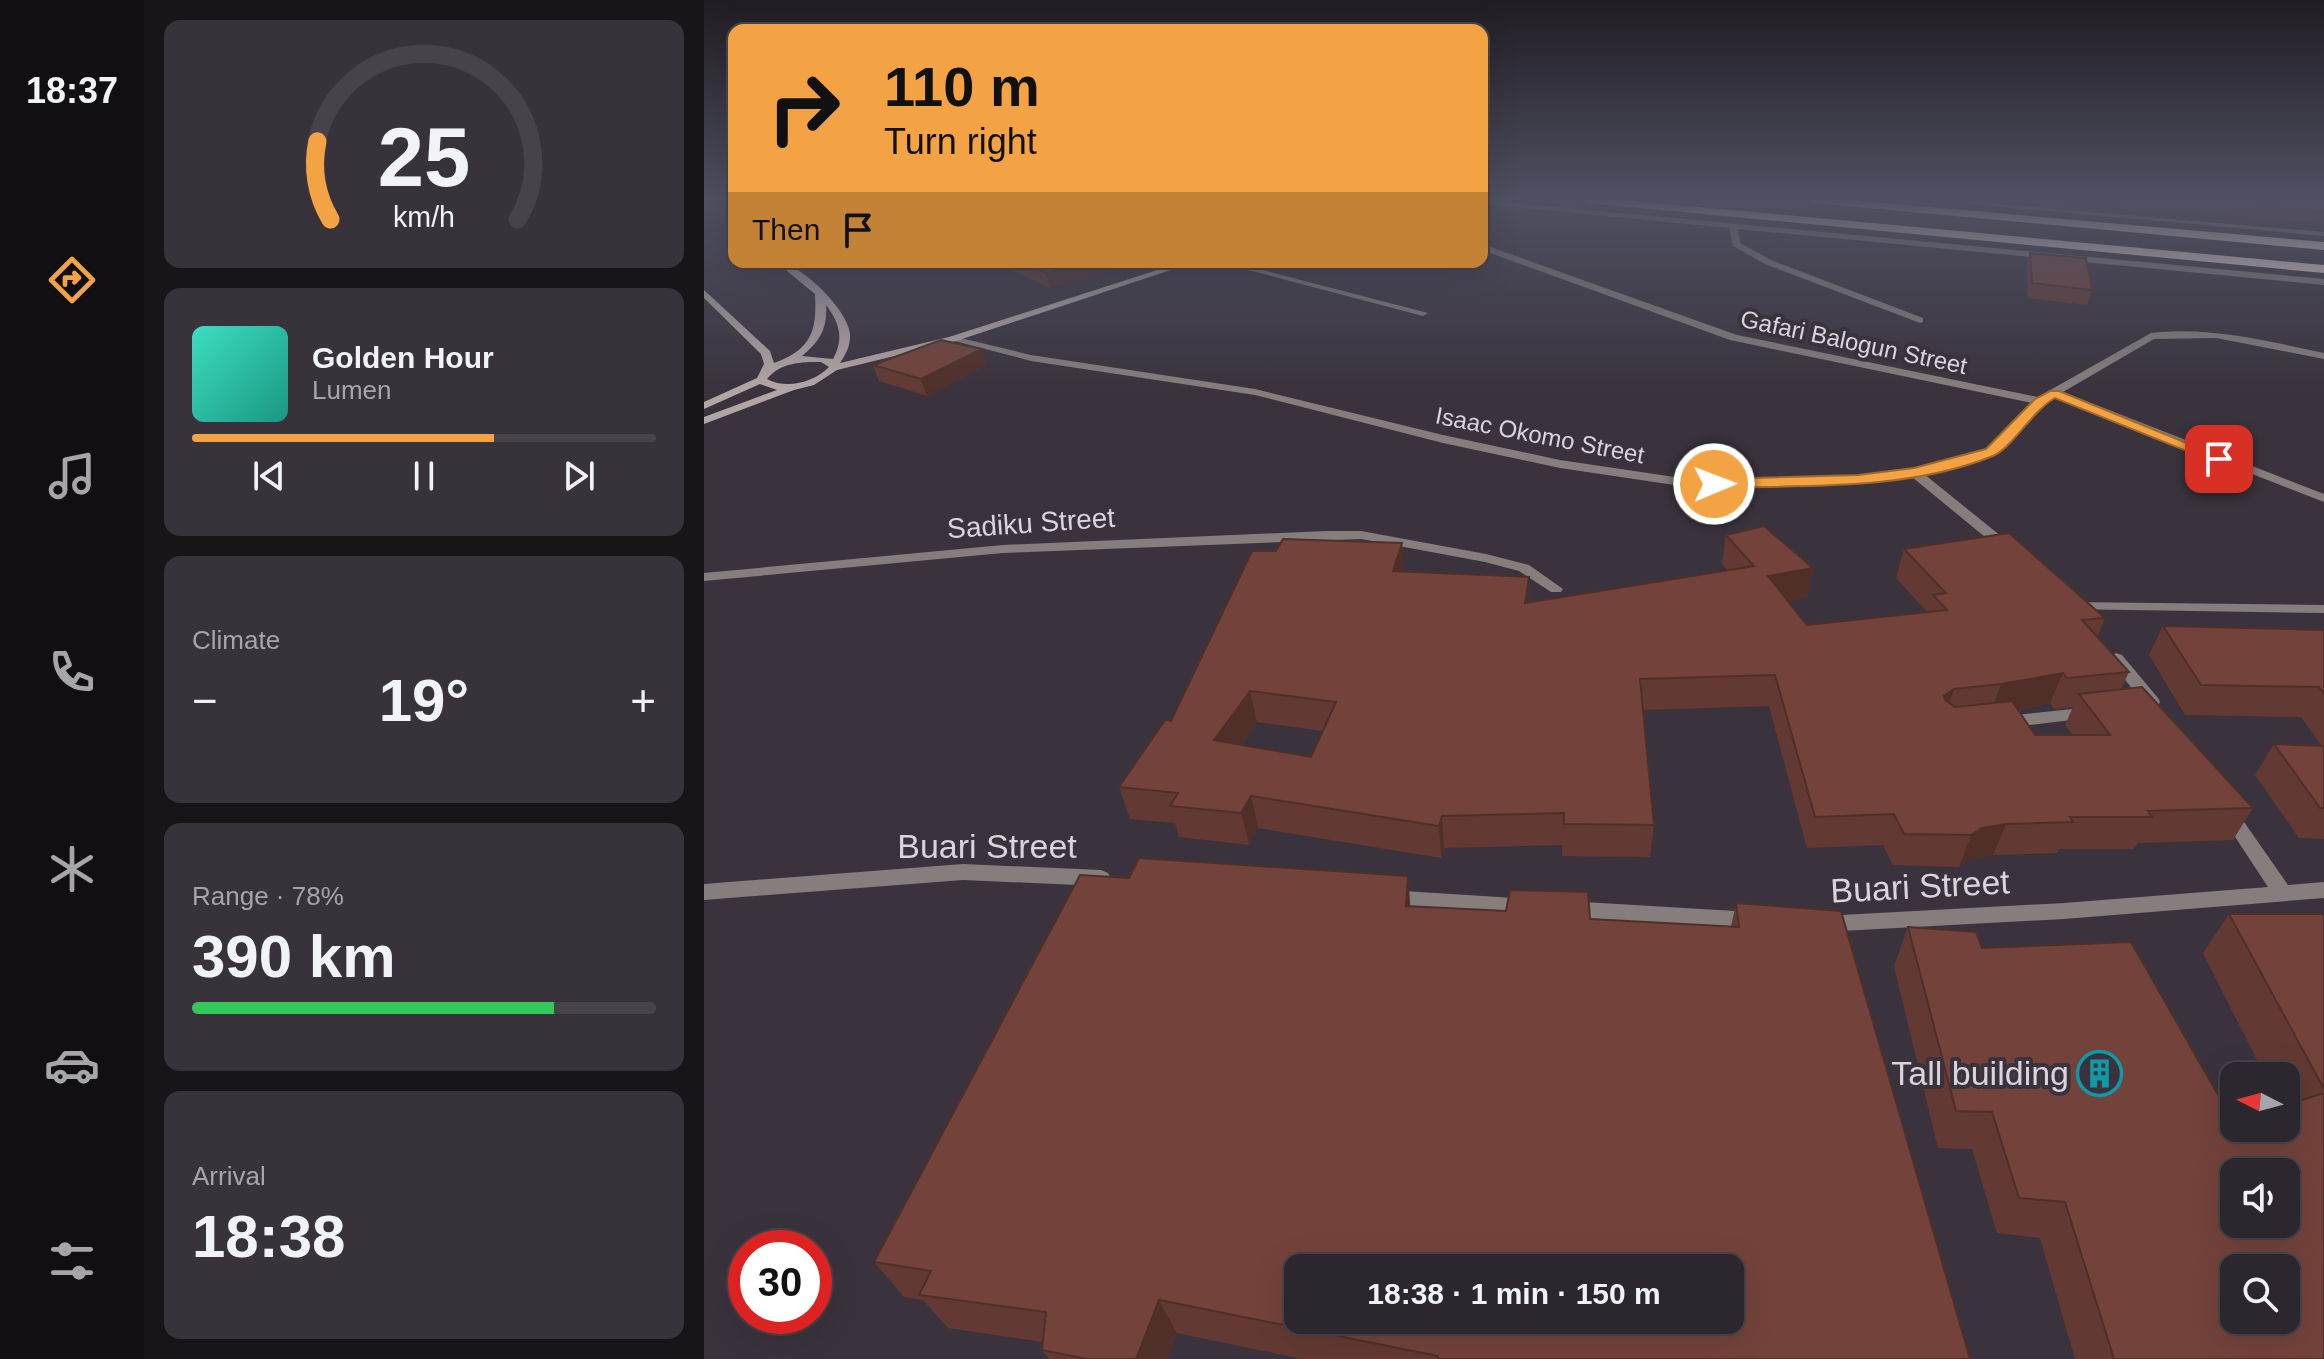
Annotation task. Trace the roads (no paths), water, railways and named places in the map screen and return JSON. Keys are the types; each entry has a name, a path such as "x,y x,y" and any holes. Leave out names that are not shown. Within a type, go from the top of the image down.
{"highway":[{"path":"2264,263 2324,269"}],"main road":[{"path":"704,421 825,377 834,367 846,342 841,319 808,281 789,268"},
{"path":"785,363 821,359 834,367 952,339 1172,268"},
{"path":"704,406 763,376 801,352 818,335 823,314 818,293"},
{"path":"706,298 766,353 769,364 763,376"},
{"path":"763,376 772,386 802,385"}],"street":[{"name":"Gafari Balogun Street","path":"1525,263 1655,313 1734,338 2040,401"},
{"path":"1772,263 1920,320"},
{"path":"2131,263 2324,282"},
{"path":"1246,268 1423,313"},
{"name":"Isaac Okomo Street","path":"952,339 1031,358 1255,392 1443,439 1629,477 1740,484 1858,479 1915,473 1991,452 2040,401 2151,336 2172,332 2241,340 2324,356"},
{"path":"2054,393 2324,498"},
{"path":"1915,473 2017,557"},
{"name":"Sadiku Street","path":"704,577 1003,549 1361,535 1447,549 1524,568 1556,589"},
{"path":"2089,629 2064,601 2324,609"},
{"path":"2109,651 2154,712"},
{"path":"1988,724 2109,711"},
{"path":"2219,799 2282,892"},
{"name":"Buari Street","path":"704,892 963,872 1114,879"},
{"name":"Buari Street","path":"1798,922 1841,932 2324,890"},
{"path":"1373,897 1771,921"}],"place":[{"name":"Tall building","path":"2100,1073"}]}
